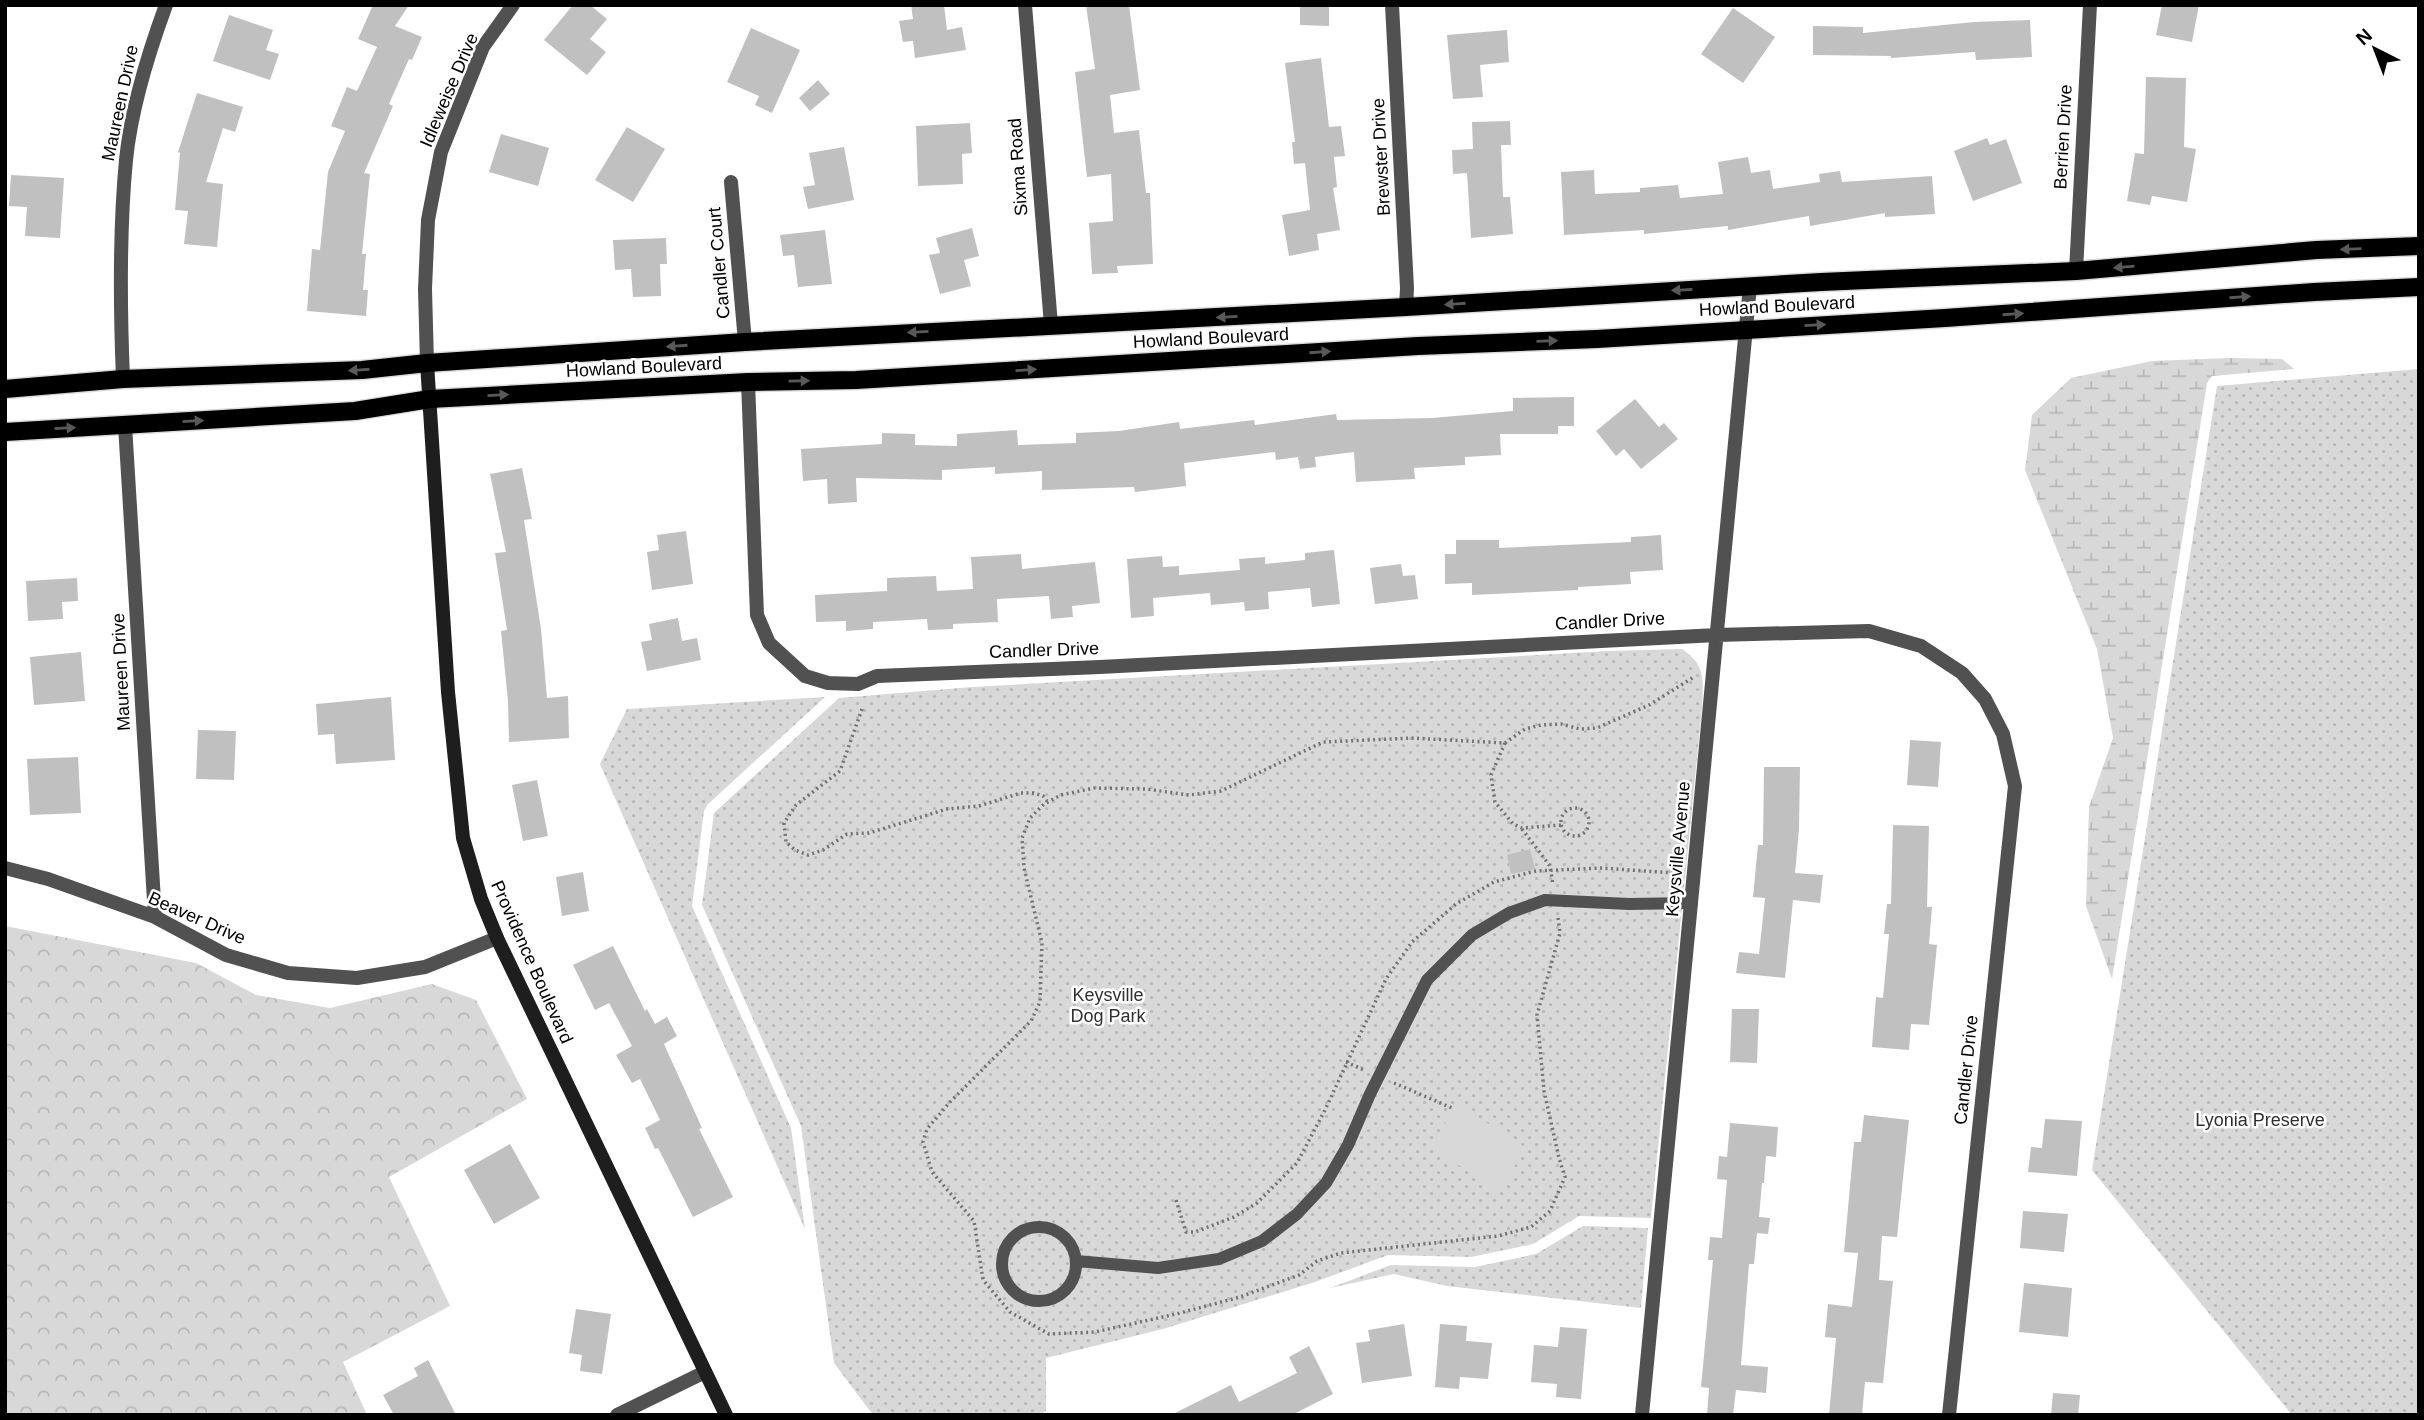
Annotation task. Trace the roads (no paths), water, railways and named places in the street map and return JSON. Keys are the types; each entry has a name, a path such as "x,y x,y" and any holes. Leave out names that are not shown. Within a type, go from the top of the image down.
{"main road":[{"name":"Howland Boulevard","path":"5,389 123,379 362,370 427,363 745,342 1750,286 2076,271 2316,250 2419,246"},
{"name":"Howland Boulevard","path":"5,432 355,411 430,399 748,382 856,380 1945,318 2419,287"},
{"name":"Providence Boulevard","path":"427,363 448,692 463,838 481,899 497,938 726,1415"}],"street":[{"name":"Maureen Drive","path":"123,379 119,291 126,158 146,61 166,5"},
{"name":"Idleweise Drive","path":"427,363 425,289 428,220 441,152 483,47 513,5"},
{"name":"Sixma Road","path":"1025,5 1051,326"},
{"name":"Brewster Drive","path":"1392,5 1406,307"},
{"name":"Berrien Drive","path":"2076,271 2090,5"},
{"name":"Candler Court","path":"731,182 745,342"},
{"name":"Keysville Avenue","path":"1642,1415 1750,286"},
{"name":"Candler Drive","path":"748,382 757,615 769,642 805,676 828,683 858,684 877,676 1717,635 1869,631 1921,646 1962,673 1985,699 2003,734 2015,786 1949,1415"},
{"name":"Maureen Drive","path":"125,425 155,917"},
{"name":"Beaver Drive","path":"5,868 48,879 155,917 226,955 288,973 357,978 425,967 497,938"},
{"path":"618,1415 705,1372"}],"lane":[{"path":"1076,1261 1158,1268 1219,1259 1262,1241 1297,1214 1326,1183 1348,1145 1370,1094 1427,980 1472,935 1509,913 1545,900 1629,904 1692,903"},
{"path":"1032,1227 1045,1227 1067,1238 1076,1261 1075,1273 1062,1293 1039,1301 1016,1294 1008,1285 1001,1262 1011,1239 1020,1231 1032,1227"}],"park label":[{"name":"Keysville Dog Park","path":"1108,1005"},
{"name":"Lyonia Preserve","path":"2260,1120"}]}
